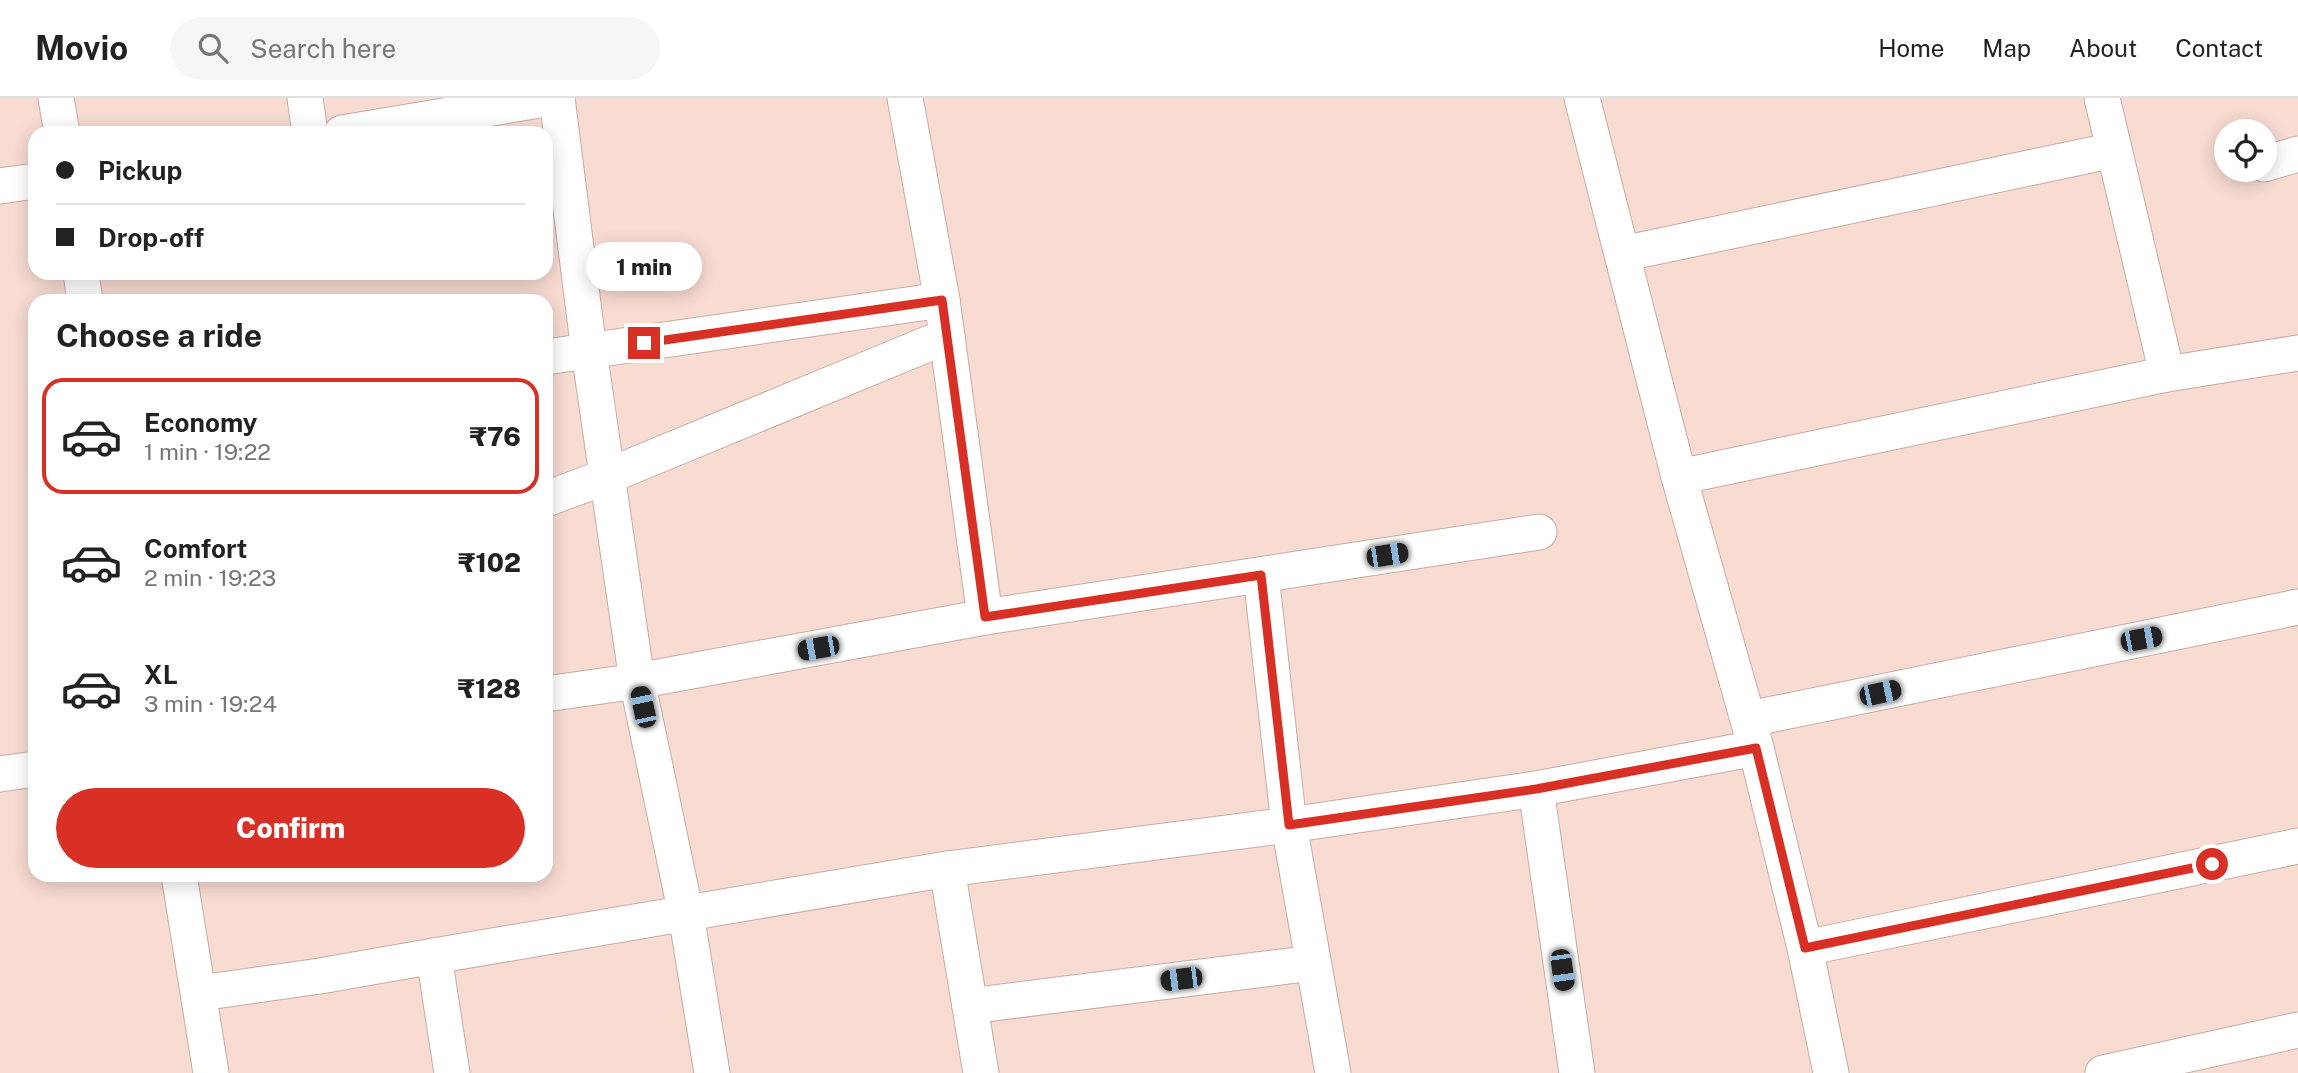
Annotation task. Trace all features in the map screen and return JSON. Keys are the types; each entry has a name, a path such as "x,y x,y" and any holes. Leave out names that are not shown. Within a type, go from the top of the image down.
{"street":[{"path":"56,98 61,126"},
{"path":"306,98 309,126"},
{"path":"385,126 555,98 637,681 686,914 712,1073"},
{"path":"905,98 942,300 985,617"},
{"path":"1582,98 1679,477 1752,734 1805,948 1831,1073"},
{"path":"2102,98 2167,374"},
{"path":"1622,254 2114,150"},
{"path":"2277,161 2298,155"},
{"path":"0,186 28,182"},
{"path":"553,356 942,300"},
{"path":"553,496 947,336"},
{"path":"1679,477 2167,374 2298,353"},
{"path":"553,693 637,681 985,617 1539,532"},
{"path":"1261,575 1289,825 1333,1073"},
{"path":"200,993 320,976 947,869 1289,825 1536,789 1752,734 2298,607"},
{"path":"0,774 28,770"},
{"path":"1536,789 1577,1073"},
{"path":"1805,948 2296,854"},
{"path":"947,869 981,1073"},
{"path":"180,882 211,1073"},
{"path":"434,956 452,1073"},
{"path":"970,1006 1313,963"},
{"path":"2103,1073 2298,1030"}],"route":[{"path":"644,343 942,300 985,617 1261,575 1289,825 1536,789 1756,748 1805,948 2212,864"}]}
